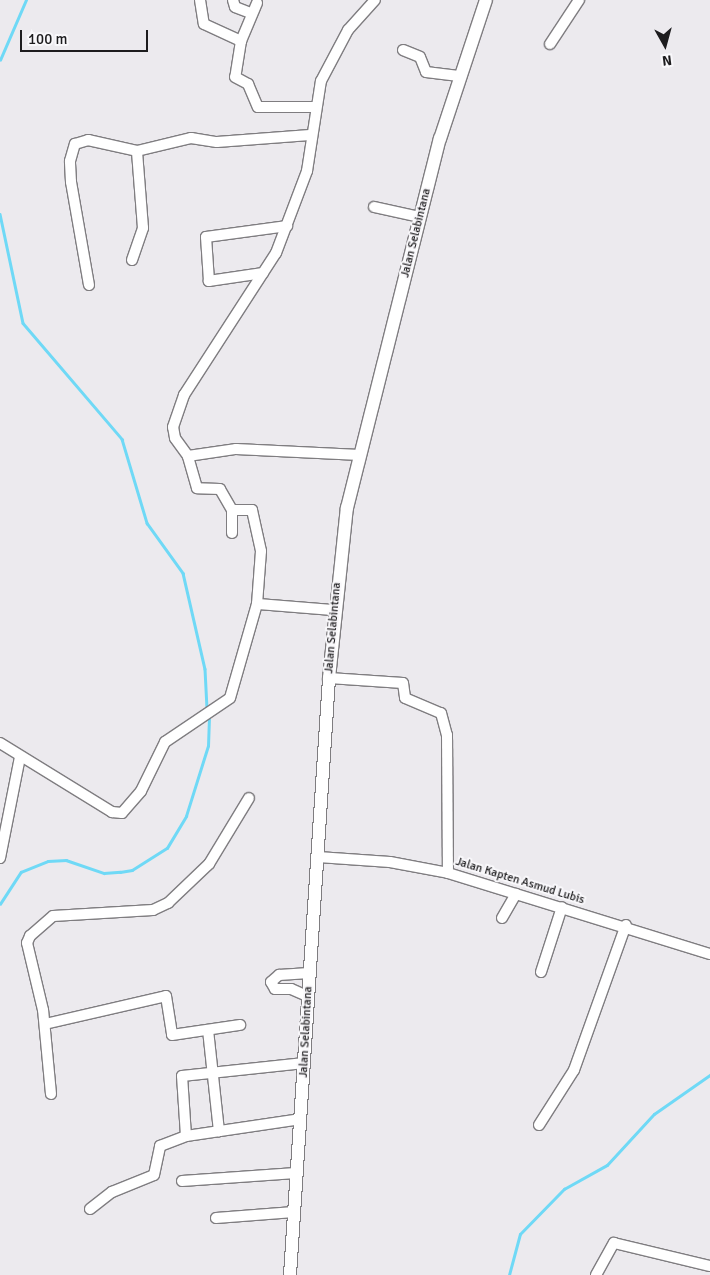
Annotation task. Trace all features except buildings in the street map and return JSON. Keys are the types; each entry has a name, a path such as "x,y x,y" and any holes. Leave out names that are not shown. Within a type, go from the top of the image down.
{"street":[{"path":"200,0 204,24 241,41"},
{"path":"233,0 235,8 251,13"},
{"path":"232,534 232,510 220,489 197,488 188,456 175,438 173,427 184,395 263,273 287,226 307,171 310,135 321,81 344,37 375,0"},
{"name":"Jalan Selabintana","path":"290,1275 301,1120 308,973 318,857 334,610 347,508 420,217 461,76 486,0"},
{"path":"550,44 579,0"},
{"path":"256,3 241,41 234,75 248,84 255,105 316,107"},
{"path":"403,50 420,57 426,72 461,76"},
{"path":"90,285 71,182 71,150 75,144 88,140 138,151 191,138 217,142 310,135"},
{"path":"132,260 143,228 138,151"},
{"path":"374,207 420,217"},
{"path":"263,273 210,281 206,237 287,226"},
{"path":"188,456 236,449 360,455"},
{"path":"0,743 112,812 128,810 165,742 230,698 258,604 262,565 253,512 232,510"},
{"path":"258,604 334,610"},
{"path":"329,678 403,683 406,698 441,713 447,735 448,872"},
{"path":"0,858 20,756"},
{"path":"50,1094 45,1024 27,943 36,928 58,915 92,916 153,910 168,903 209,864 249,798"},
{"name":"Jalan Kapten Asmud Lubis","path":"318,857 390,862 448,872 516,894 626,925 710,954"},
{"path":"502,918 516,894"},
{"path":"541,972 562,907"},
{"path":"539,1125 574,1070 626,925"},
{"path":"307,996 291,989 275,989 271,982 279,975 308,973"},
{"path":"45,1024 166,996 172,1035 240,1025"},
{"path":"208,1030 219,1131"},
{"path":"186,1136 182,1076 212,1070 304,1063"},
{"path":"90,1209 112,1192 154,1175 160,1146 186,1136 301,1120"},
{"path":"182,1181 296,1173"},
{"path":"216,1218 294,1212"},
{"path":"596,1275 614,1243 710,1266"}],"waterway":[{"path":"0,60 26,0"},
{"path":"0,214 23,323 122,439 147,523 183,573 205,669 207,709"},
{"path":"0,904 21,872 48,861 66,860 104,873 120,872 132,870 167,848 186,816 208,746 209,717"},
{"path":"509,1275 520,1234 564,1189 607,1165 654,1114 710,1075"}]}
